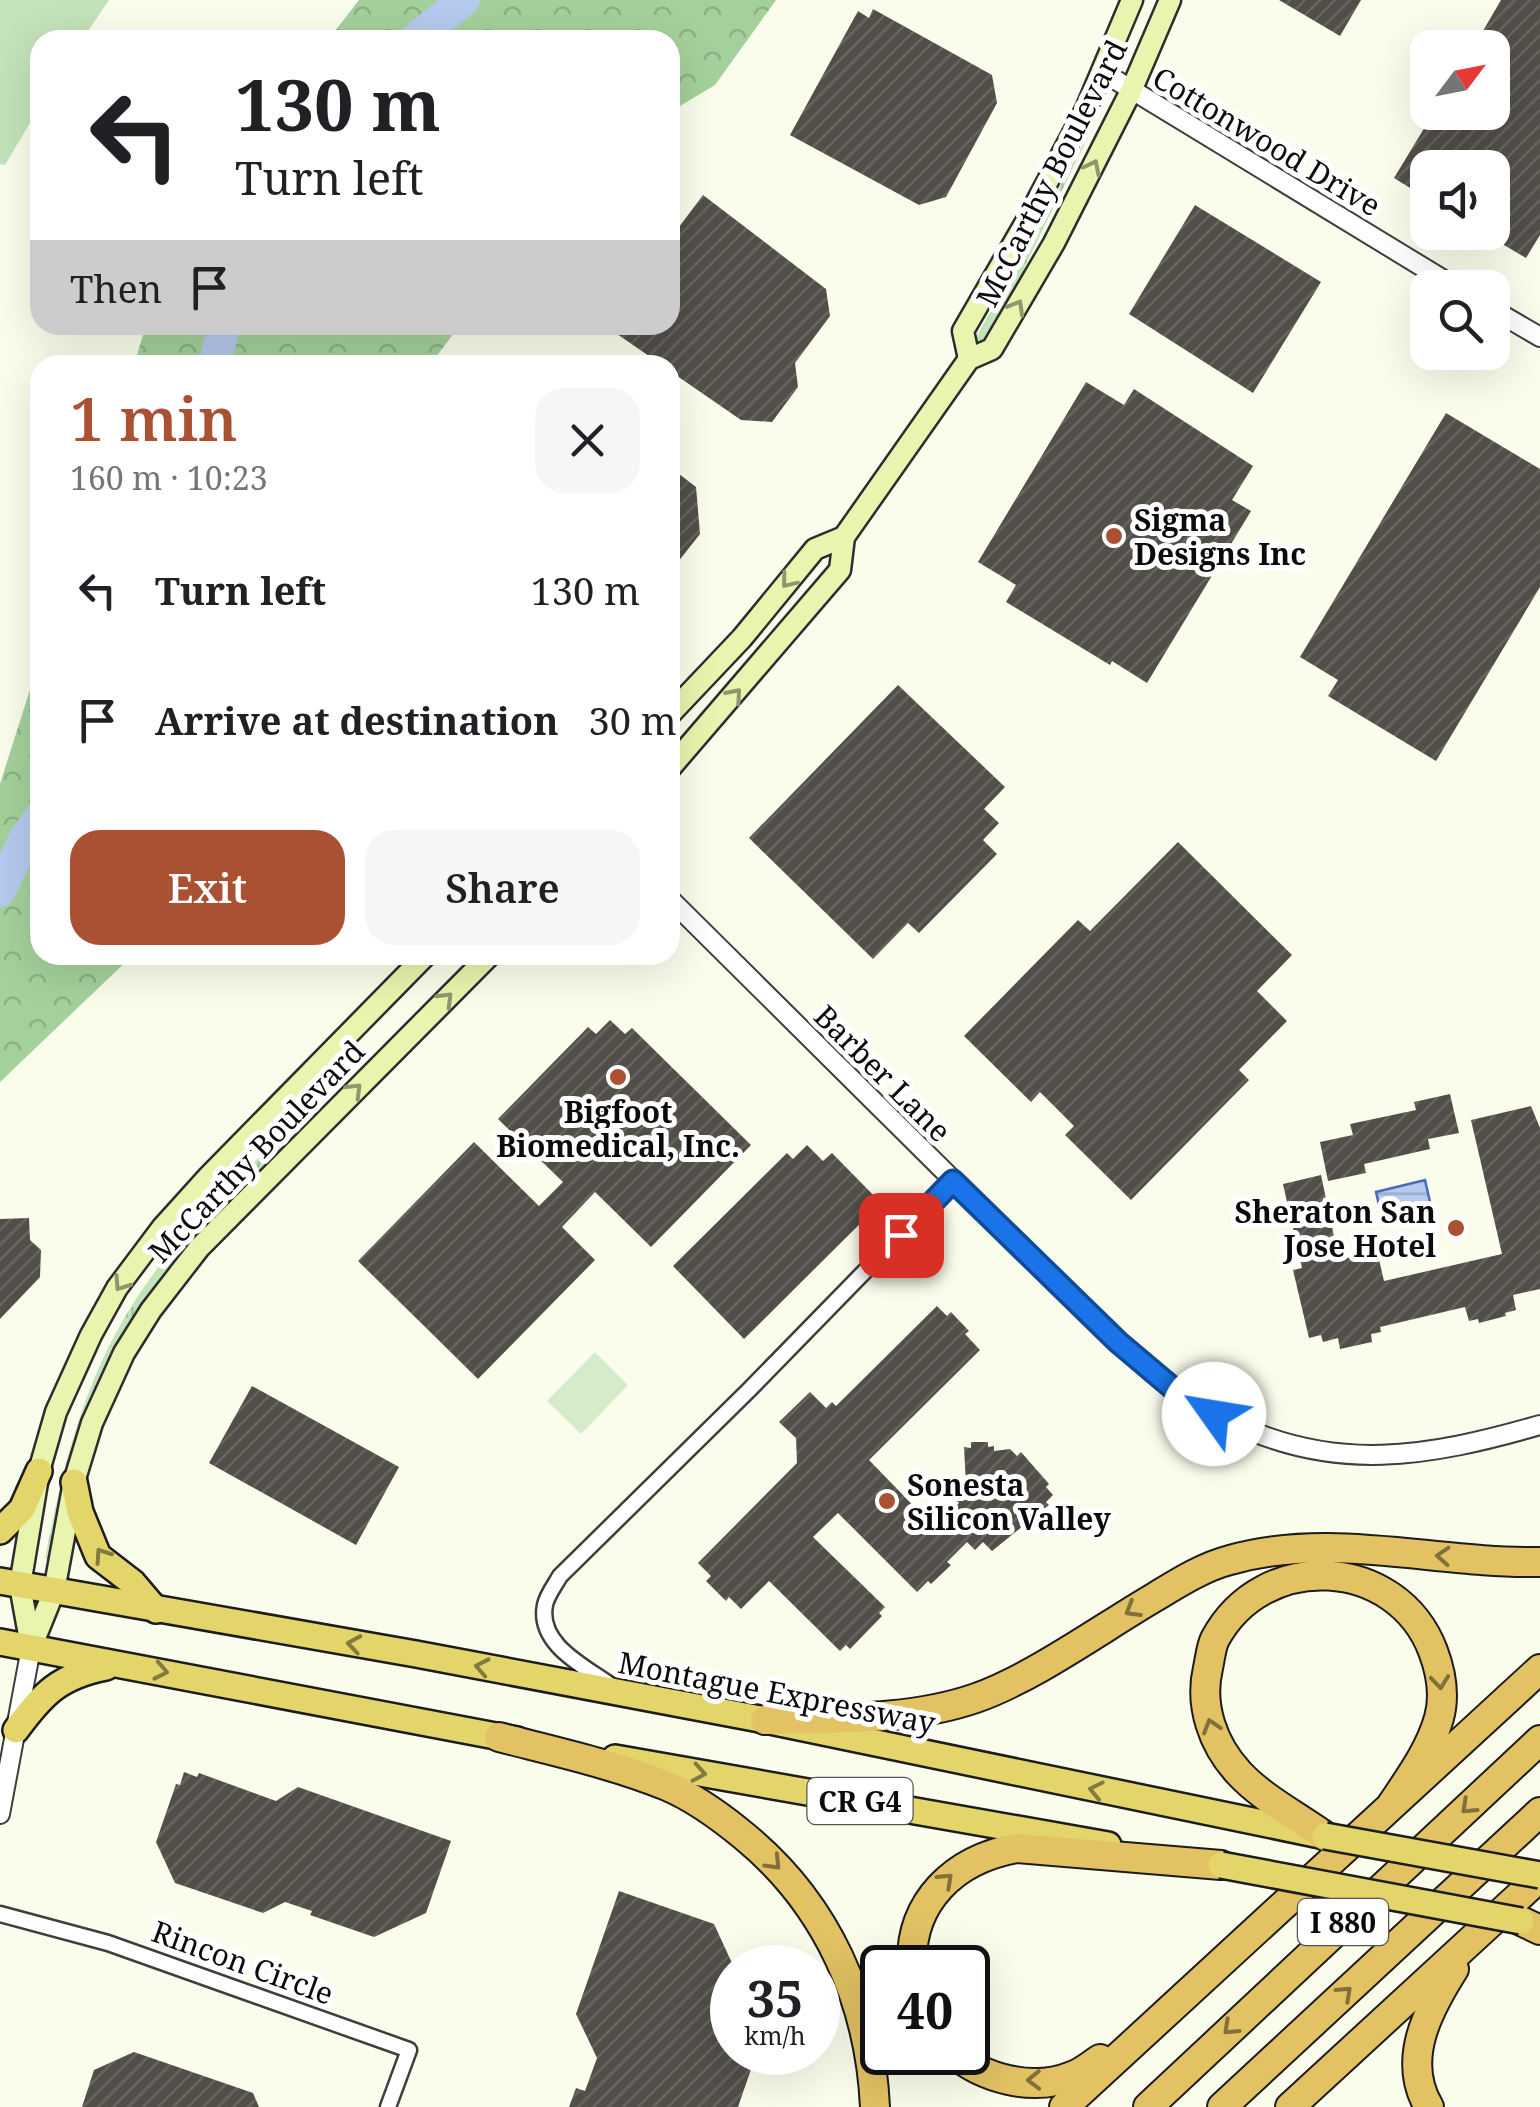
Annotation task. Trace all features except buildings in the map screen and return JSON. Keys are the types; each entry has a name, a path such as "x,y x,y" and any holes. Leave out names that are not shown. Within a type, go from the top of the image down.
{"highway":[{"path":"0,1531 22,1509 39,1471"},
{"path":"74,1482 80,1512 98,1556 133,1582 156,1610"},
{"path":"765,1720 884,1716 978,1698 1184,1579 1226,1561 1270,1550 1316,1546 1540,1562"},
{"path":"1325,1836 1237,1771 1214,1739 1204,1703 1205,1678 1215,1640 1241,1608 1270,1587 1303,1574 1333,1575 1380,1590 1416,1619 1439,1667 1440,1716 1420,1762 1392,1804"},
{"name":"Montague Expressway","path":"10,1583 765,1720 1260,1824 1540,1876"},
{"name":"CR G4","path":"0,1642 1534,1925"},
{"path":"16,1730 41,1695 76,1673 120,1664"},
{"path":"1064,2107 1540,1670"},
{"path":"500,1737 618,1769 671,1788 722,1818 769,1857 808,1900 836,1950 859,2005 873,2064 875,2107"},
{"name":"I 880","path":"1148,2107 1540,1740"},
{"name":"I 880","path":"1222,2107 1540,1812"},
{"path":"914,1945 915,1929 930,1896 959,1868 992,1852 1017,1848 1221,1865"},
{"path":"1290,2107 1540,1876"},
{"path":"1429,2107 1422,2096 1416,2060 1421,2030 1438,1994 1474,1938"},
{"path":"990,2075 1036,2083 1072,2076 1152,2026"}],"main road":[{"name":"McCarthy Boulevard","path":"968,359 963,331 1026,222 1132,0"},
{"name":"McCarthy Boulevard","path":"680,757 840,570 844,537 968,359 992,349 1054,243 1131,91 1170,0"},
{"name":"McCarthy Boulevard","path":"680,703 742,638 815,548 844,537"},
{"name":"McCarthy Boulevard","path":"31,1648 10,1583 56,1412 90,1334 117,1288 162,1228 416,965"},
{"name":"McCarthy Boulevard","path":"31,1648 54,1591 74,1482 92,1423 124,1353 151,1310 193,1255 480,965"}],"street":[{"name":"Cottonwood Drive","path":"1101,71 1427,270"},
{"path":"1510,319 1540,337"},
{"name":"Barber Lane","path":"680,909 1118,1342 1188,1401 1244,1429 1310,1452 1369,1457 1410,1453 1540,1425"},
{"path":"626,1696 560,1649 545,1628 546,1604 560,1576 953,1181"},
{"path":"0,1814 31,1648"},
{"name":"Rincon Circle","path":"0,1914 108,1943 408,2050 388,2107"}],"green space":[{"path":"0,0 109,0 89,30 30,30 30,123 5,165 0,164"},
{"path":"359,0 776,0 715,85 680,106 680,30 336,30"},
{"path":"1095,123 1025,266 1018,290 985,348 975,345 974,341"},
{"path":"143,335 452,335 438,355 137,355"},
{"path":"30,690 30,965 123,965 0,1082 0,784"},
{"path":"364,1053 290,1134 263,1173 182,1254 130,1323 93,1396 68,1475 49,1559 45,1559 74,1435 102,1360 121,1323 171,1251 205,1212 327,1084"},
{"path":"595,1352 628,1385 581,1434 547,1401"}],"water":[{"path":"1425,1180 1430,1202 1381,1214 1376,1192"}],"waterway":[{"path":"426,30 464,0"},
{"path":"217,355 222,335"},
{"path":"0,891 30,831"}],"place":[{"name":"Sigma Designs Inc","path":"1114,536"},
{"name":"Bigfoot Biomedical, Inc.","path":"618,1077"},
{"name":"Sheraton San Jose Hotel","path":"1456,1228"},
{"name":"Sonesta Silicon Valley","path":"887,1501"}],"route":[{"path":"901,1235 953,1181 1118,1342 1188,1401 1214,1414"}]}
